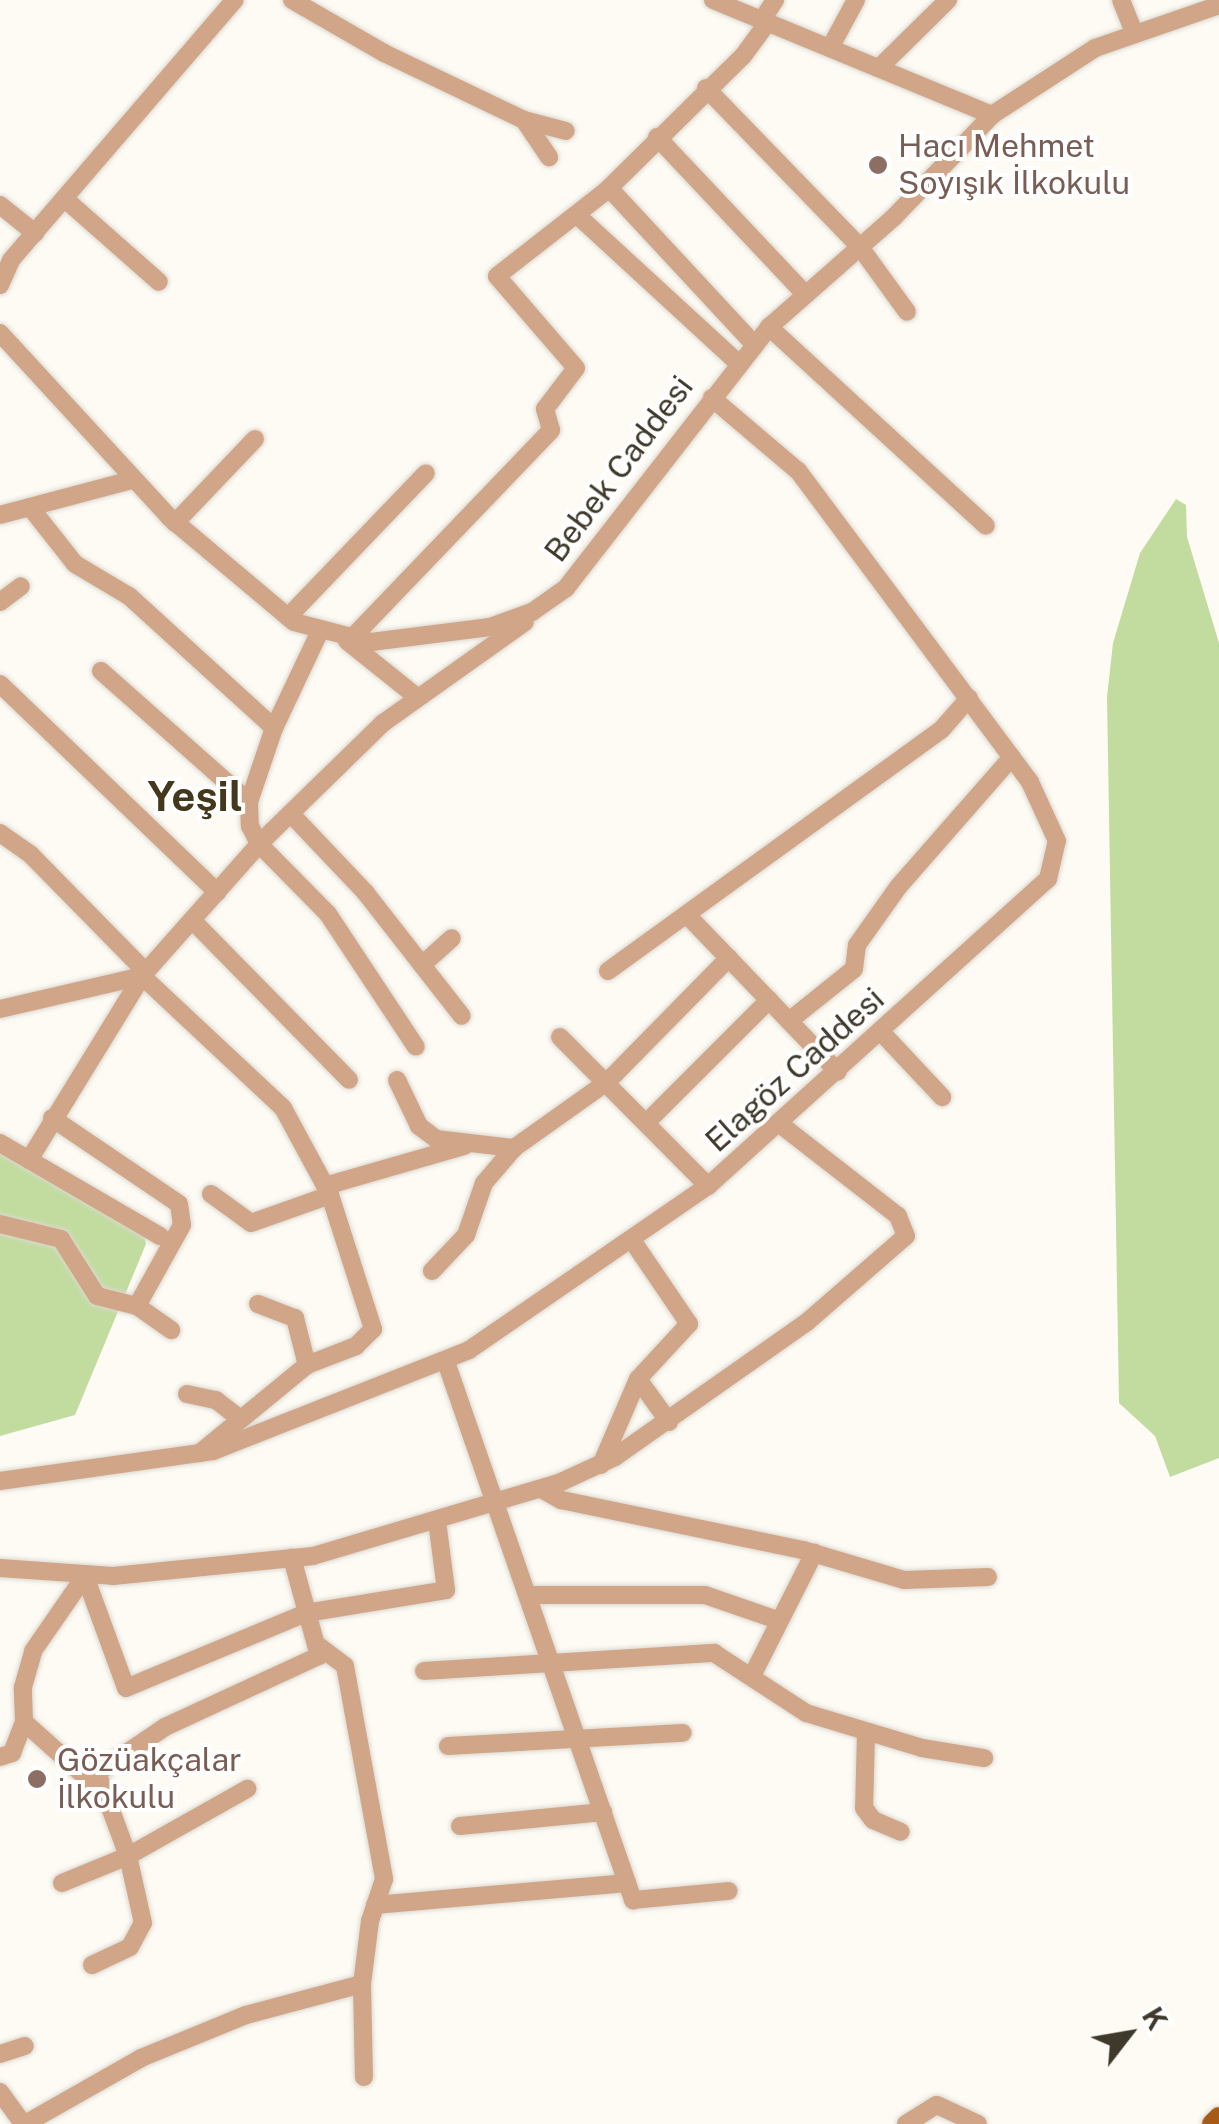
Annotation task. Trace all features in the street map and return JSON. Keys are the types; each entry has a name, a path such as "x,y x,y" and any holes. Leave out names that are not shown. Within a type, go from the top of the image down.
{"main road":[{"path":"1212,2124 1219,2117"}],"street":[{"path":"0,285 35,233 235,0"},
{"path":"292,0 384,54 524,120 566,131"},
{"path":"712,0 992,115"},
{"path":"417,696 347,640 551,430 545,409 576,368 497,276 609,188 706,88 743,56 775,0"},
{"path":"830,48 856,0"},
{"path":"879,68 948,0"},
{"path":"1121,0 1134,32"},
{"name":"Bebek Caddesi","path":"0,332 132,480 176,523 288,617 319,633 347,640 490,628 544,605 614,531 769,327 803,292 860,247 992,115 1057,68 1134,32 1219,5"},
{"path":"706,88 860,247 907,312"},
{"path":"524,120 550,157"},
{"path":"657,137 803,292"},
{"path":"609,188 754,344"},
{"path":"65,199 159,282"},
{"path":"0,206 35,233"},
{"path":"577,215 738,363"},
{"path":"769,327 986,526"},
{"name":"Elagöz Caddesi","path":"0,1481 199,1454 266,1434 446,1362 708,1186 1033,898 1053,870 1055,831 1012,757 798,471 712,398"},
{"path":"176,523 255,439"},
{"path":"288,617 426,473"},
{"path":"0,515 132,480"},
{"path":"30,507 75,564 129,596 274,728"},
{"path":"0,602 21,586"},
{"path":"29,1160 144,974 258,844 417,696 544,605"},
{"path":"319,633 274,728 249,802 258,844 328,914 416,1047"},
{"path":"101,671 249,802"},
{"path":"0,684 217,892"},
{"path":"608,971 942,729 969,698"},
{"path":"788,1021 854,969 857,946 899,886 1012,757"},
{"path":"291,814 462,1016"},
{"path":"0,833 31,855 144,974 284,1108 328,1190 373,1329 356,1346 307,1366 199,1454"},
{"path":"688,916 838,1072"},
{"path":"192,920 349,1080"},
{"path":"422,965 452,938"},
{"path":"432,1271 466,1236 484,1183 514,1148 607,1082 728,958"},
{"path":"0,1009 144,974"},
{"path":"650,1120 768,1000"},
{"path":"882,1033 942,1097"},
{"path":"560,1037 650,1120 708,1186"},
{"path":"397,1080 424,1131 464,1146 514,1148"},
{"path":"52,1118 179,1204 182,1225 138,1306"},
{"path":"0,1568 86,1576 292,1558 437,1521 541,1489 601,1464 669,1422 807,1322 906,1236 898,1216 780,1124"},
{"path":"0,1143 160,1236"},
{"path":"212,1194 251,1223 328,1190 464,1146"},
{"path":"0,1224 61,1239 97,1296 138,1306 172,1330"},
{"path":"601,1464 638,1379 690,1324 632,1240"},
{"path":"258,1304 296,1318 307,1366"},
{"path":"446,1362 499,1502 634,1900 729,1891"},
{"path":"638,1379 669,1422"},
{"path":"186,1394 216,1400 240,1418"},
{"path":"541,1489 561,1500 814,1553 904,1580 988,1577"},
{"path":"86,1576 126,1688 306,1613 446,1590 437,1521"},
{"path":"754,1674 814,1553"},
{"path":"24,1722 88,1779 165,1727 319,1656 292,1558"},
{"path":"0,1756 10,1756 24,1722 23,1687 34,1651 86,1576"},
{"path":"530,1595 705,1595 780,1622"},
{"path":"316,1644 345,1666 384,1879 375,1906 362,1984 364,2077"},
{"path":"424,1670 714,1653 754,1674 797,1710 866,1734 984,1758"},
{"path":"448,1746 683,1734"},
{"path":"866,1734 864,1808 872,1820 901,1832"},
{"path":"92,1965 130,1947 141,1933 128,1856 97,1772"},
{"path":"62,1883 128,1856 247,1788"},
{"path":"460,1826 602,1812"},
{"path":"375,1906 627,1882"},
{"path":"0,2092 24,2124 141,2058 246,2015 362,1984"},
{"path":"0,2054 25,2046"},
{"path":"906,2124 937,2106 978,2124"}],"green space":[{"path":"1176,499 1186,505 1187,537 1219,643 1219,1458 1170,1477 1155,1436 1119,1403 1107,697 1113,643 1140,553"},
{"path":"0,1147 144,1235 146,1244 75,1415 0,1436"}],"place":[{"name":"Hacı Mehmet Soyışık İlkokulu","path":"878,165"},
{"name":"Gözüakçalar İlkokulu","path":"37,1779"}],"district":[{"name":"Yeşil","path":"195,796"}]}
